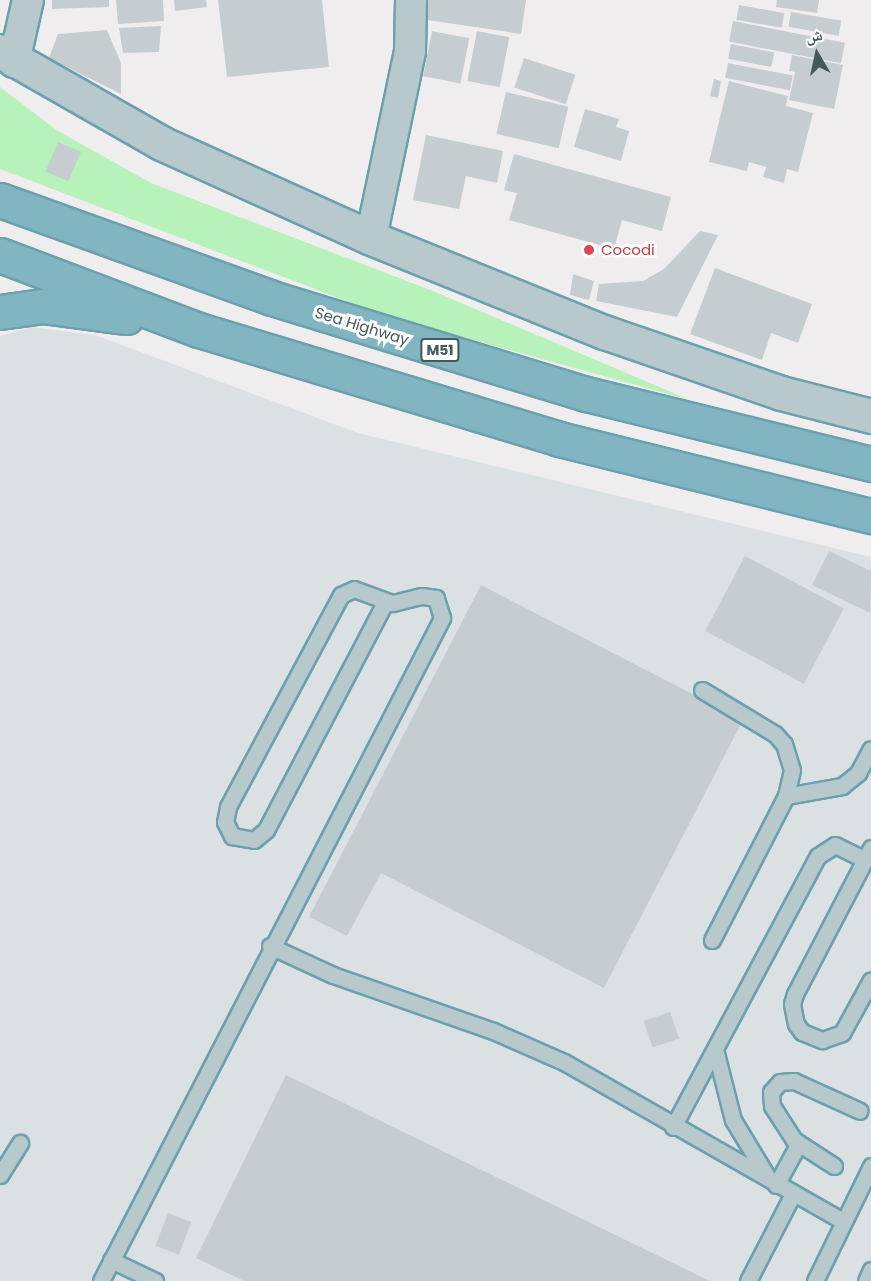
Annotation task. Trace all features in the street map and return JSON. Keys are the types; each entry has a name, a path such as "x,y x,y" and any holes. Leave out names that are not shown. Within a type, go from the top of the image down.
{"highway":[{"name":"Sea Highway","path":"9,204 272,298 586,394 871,464"},
{"path":"12,260 199,330 559,440 871,516"},
{"path":"0,312 42,306 199,330"}],"street":[{"path":"28,0 7,57 161,143 371,238 604,332 781,393 871,416"},
{"path":"371,238 410,52 411,0"}],"lane":[{"path":"101,1281 270,946 442,618 436,598 385,602 354,589 336,601 228,807 225,822 232,836 254,840 266,830 385,602"},
{"path":"702,690 765,726 784,744 792,770 786,796 712,940"},
{"path":"786,796 842,786 868,766 871,749"},
{"path":"673,1127 822,851 842,846 868,854 795,994 792,1004 796,1024 802,1032 822,1040 842,1032 871,980"},
{"path":"270,946 362,986 529,1046 598,1080 673,1127 844,1222"},
{"path":"715,1049 733,1120 773,1184"},
{"path":"834,1166 798,1145 772,1106 771,1092 780,1082 794,1081 860,1111"},
{"path":"0,1175 21,1143"},
{"path":"773,1184 798,1145"},
{"path":"815,1281 871,1166"},
{"path":"748,1281 793,1194"},
{"path":"111,1260 154,1281"},
{"path":"866,1281 871,1270"}],"shaded area":[{"path":"31,327 95,335 358,433 871,557 871,1281 0,1281 0,336"}],"green space":[{"path":"0,87 58,131 151,183 433,291 690,400 383,315 0,169"}],"building":[{"path":"52,0 109,0 109,7 52,9"},
{"path":"116,0 163,0 164,21 118,24"},
{"path":"174,0 206,0 207,7 175,11"},
{"path":"218,0 322,0 329,67 227,77"},
{"path":"424,0 526,0 521,34 421,19"},
{"path":"777,0 819,0 817,13 776,7"},
{"path":"739,5 784,13 782,28 736,20"},
{"path":"791,12 841,21 839,36 788,27"},
{"path":"733,21 845,43 841,63 729,42"},
{"path":"161,26 159,52 123,53 119,28"},
{"path":"107,30 121,63 121,94 49,58 58,34"},
{"path":"432,31 469,38 461,83 423,76"},
{"path":"477,31 509,37 500,87 467,81"},
{"path":"731,44 774,52 771,67 728,59"},
{"path":"792,55 843,65 834,109 789,100 795,72 789,71"},
{"path":"524,58 575,75 566,104 514,87"},
{"path":"728,63 793,76 790,90 725,78"},
{"path":"714,79 721,81 718,98 710,96"},
{"path":"729,81 788,96 786,106 813,113 798,172 787,169 784,183 763,177 766,167 749,162 747,171 709,162"},
{"path":"506,92 568,106 559,148 496,134"},
{"path":"585,109 619,119 616,127 629,131 621,161 574,147"},
{"path":"426,135 503,151 497,183 466,176 459,209 413,200"},
{"path":"58,142 81,152 69,181 45,171"},
{"path":"514,154 671,197 662,231 622,220 614,249 509,220 517,193 504,190"},
{"path":"700,231 718,235 677,317 596,301 599,284 643,281 664,269"},
{"path":"715,268 812,304 798,343 771,333 762,360 690,334"},
{"path":"573,274 594,281 589,300 570,295"},
{"path":"829,551 871,571 870,613 812,585"},
{"path":"745,556 844,609 804,684 705,631"},
{"path":"481,585 743,720 604,988 381,873 347,936 309,917"},
{"path":"670,1012 679,1038 653,1048 644,1021"},
{"path":"286,1075 710,1281 244,1281 196,1258"},
{"path":"168,1213 191,1222 179,1255 155,1246"}],"place":[{"name":"Cocodi","path":"589,250"}]}
